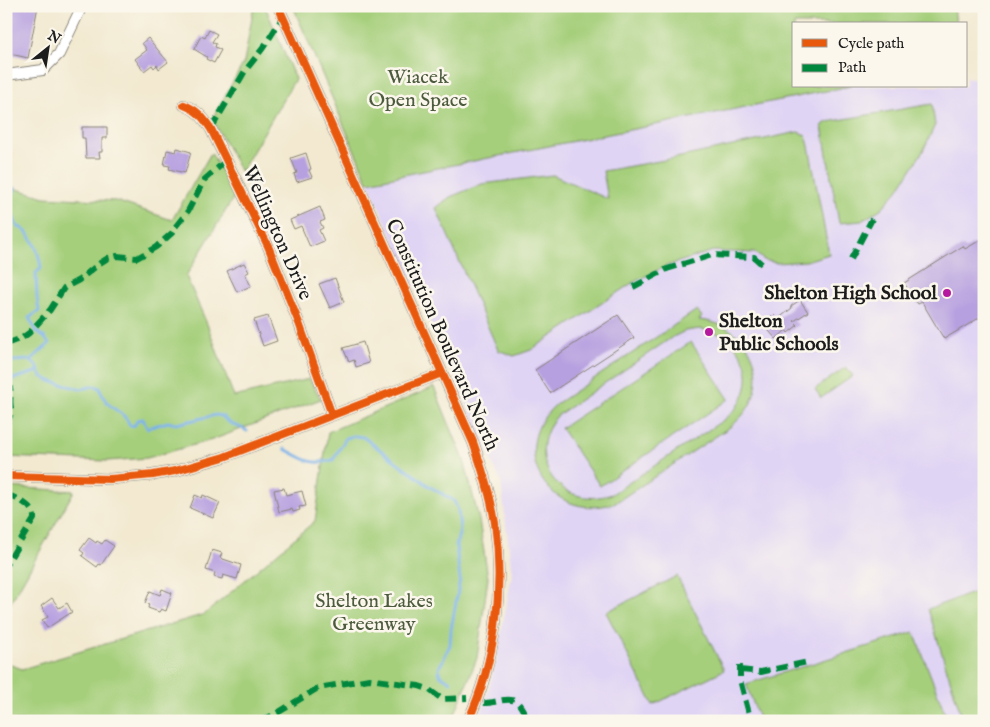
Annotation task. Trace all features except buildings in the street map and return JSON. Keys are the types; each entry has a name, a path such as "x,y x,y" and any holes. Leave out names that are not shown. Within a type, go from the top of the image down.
{"street":[{"path":"6,74 43,70 59,54 82,6"},
{"name":"Constitution Boulevard North","path":"278,6 473,442 482,468 495,522 498,592 494,634 486,670 468,721"},
{"name":"Wellington Drive","path":"184,105 194,109 202,116 211,129 264,238 299,323 332,415"},
{"path":"6,476 110,479 175,471 224,457 442,373"}],"shaded area":[{"name":"Shelton Public Schools","path":"984,76 984,589 928,609 963,721 477,721 483,708 496,662 512,574 501,482 368,182 641,121 823,88 968,88 968,79"}],"green space":[{"path":"254,6 265,6 295,79 241,172 212,119 244,62"},
{"name":"Wiacek Open Space","path":"293,6 954,6 956,22 792,22 792,88 841,88 368,182"},
{"path":"932,104 935,125 923,151 898,190 882,208 862,221 839,223 822,126 827,122"},
{"path":"798,132 806,135 809,146 829,254 806,261 777,263 764,260 755,253 713,251 666,266 632,283 531,350 514,356 498,350 436,208 450,197 482,184 553,175 608,199 603,171 676,158"},
{"path":"211,153 235,195 186,276 207,324 234,397 309,379 321,399 212,440 147,458 107,461 6,457 6,186 45,197 116,201 172,220"},
{"path":"697,310 702,317 699,320 719,325 735,334 747,347 755,362 757,379 754,396 745,412 730,427 615,503 591,507 570,503 553,492 541,477 534,459 535,439 543,420 559,402","holes":["700,329 717,333 730,341 740,352 746,365 747,379 744,393 737,407 725,419 612,494 593,497 576,495 562,488 552,477 545,463 544,447 548,431 558,415 671,338 685,331"]},
{"path":"691,342 729,399 600,486 561,428"},
{"path":"846,367 853,376 821,398 815,389"},
{"name":"Shelton Lakes Greenway","path":"434,387 464,460 479,520 488,578 477,658 452,721 6,721 6,663 22,669 205,614 315,521 328,432"},
{"path":"6,487 74,491 6,611"},
{"path":"677,576 724,670 653,705 606,612"},
{"path":"984,589 984,721 963,721 928,609"},
{"path":"914,632 948,721 760,721 746,684"}],"waterway":[{"path":"15,188 11,203 13,216 17,226 27,233 34,243 41,268 36,273 39,311 29,318 37,332 49,344 31,360"},
{"path":"6,359 13,361 30,360 37,366 41,376 50,381 80,389 95,386 100,388 106,402 124,416 130,426 135,425 137,420 143,419 147,428 168,422 176,424 216,415 222,416 231,424 247,431"},
{"path":"6,388 13,379 39,371"},
{"path":"285,449 313,462 326,462 333,460 346,438 354,436 363,437 429,486 454,501 458,510 460,530 456,546 460,579 450,645 439,668 440,675 451,682"}],"marked path":[{"path":"211,129 245,71 263,48 290,6"},
{"path":"6,344 29,333 50,310 64,288 79,280 100,263 108,258 117,256 137,258 156,247 172,233 188,211 204,180 227,160"},
{"path":"851,259 872,219"},
{"path":"633,287 667,269 712,255 754,257 765,267"},
{"path":"6,380 11,391 10,403 12,411 6,426"},
{"path":"6,494 20,500 34,514 34,519 6,565"},
{"path":"740,670 761,672 808,662"},
{"path":"740,665 740,680 751,721"},
{"path":"261,721 318,688 369,679 419,686 428,689 442,699 467,698"},
{"path":"484,703 506,700 514,701 518,703 529,721"}],"cycle path":[{"path":"278,6 473,442 489,492 498,548 498,598 491,649 485,674 478,698 468,721"},
{"path":"184,105 199,114 211,129 268,246 299,323 332,415"},
{"path":"6,476 110,479 175,471 224,457 442,373"}],"place":[{"name":"Shelton High School","path":"947,293"},
{"name":"Shelton Public Schools","path":"709,332"}]}
